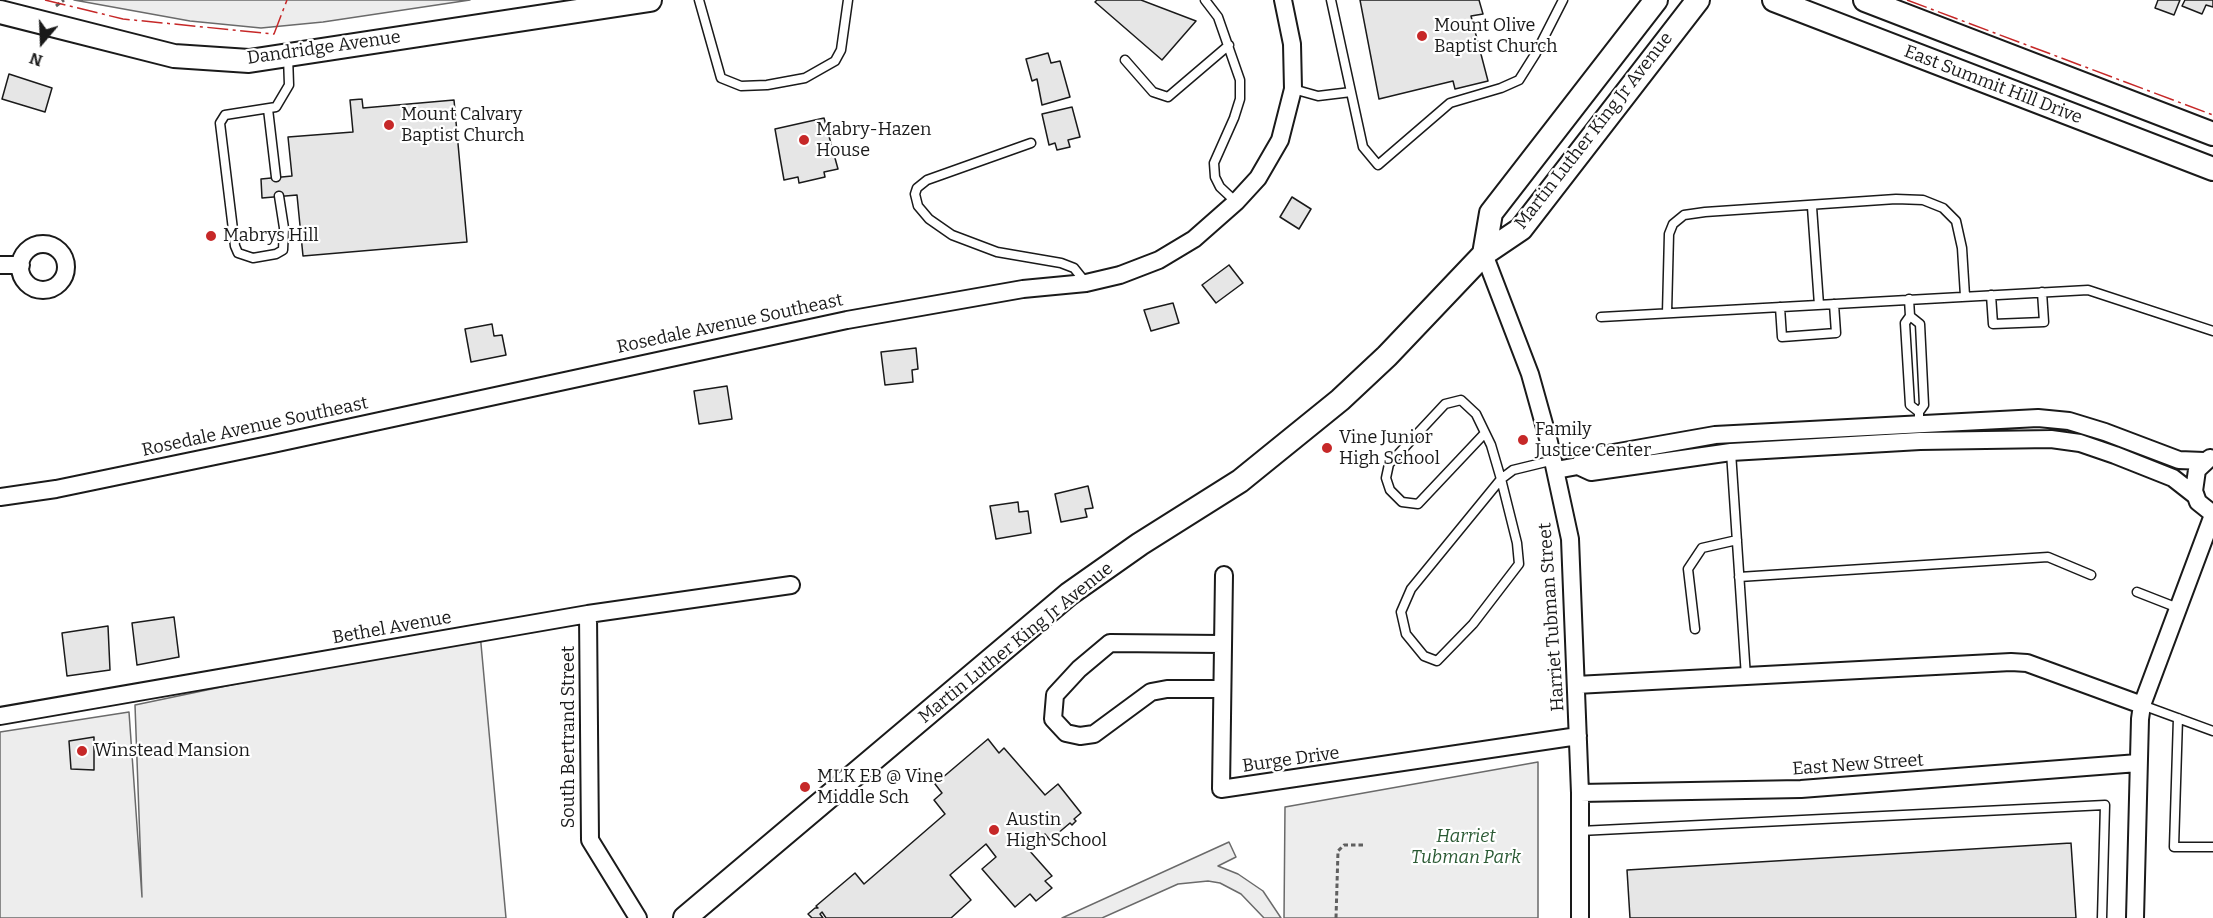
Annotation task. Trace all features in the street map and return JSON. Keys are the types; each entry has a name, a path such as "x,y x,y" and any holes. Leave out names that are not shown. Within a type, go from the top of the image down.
{"main road":[{"name":"Dandridge Avenue","path":"0,12 174,56 249,61 650,0"},
{"path":"1637,24 1639,0"},
{"name":"Martin Luther King Jr Avenue","path":"1484,254 1491,213 1656,0"},
{"name":"Martin Luther King Jr Avenue","path":"685,918 1069,594 1140,544 1240,481 1299,435 1387,356 1484,254 1521,229 1698,0"},
{"name":"East Summit Hill Drive","path":"1774,0 2213,169"},
{"name":"East Summit Hill Drive","path":"1865,0 2213,134"}],"street":[{"name":"Rosedale Avenue Southeast","path":"0,497 56,489 239,451 847,320 1023,289 1086,283 1120,275 1159,260 1194,239 1236,202 1258,178 1280,140 1293,89 1292,44 1283,0"},
{"name":"Harriet Tubman Street","path":"1484,254 1530,374 1555,465 1570,539 1580,793 1580,918"},
{"path":"0,265 21,265"},
{"path":"1578,466 1586,458 1715,435 1919,418 2038,417 2069,421 2179,460 2209,458"},
{"path":"1555,465 1578,466 1591,472 1731,452 2009,438 2051,439 2080,443 2173,478 2196,496 2205,510 2213,515 2142,705 2138,763 2135,918"},
{"path":"2196,496 2194,480 2209,458"},
{"name":"Burge Drive","path":"1224,575 1221,789 1578,736"},
{"name":"Bethel Avenue","path":"0,716 588,614 791,585"},
{"name":"South Bertrand Street","path":"588,614 590,840 638,918"},
{"path":"1222,644 1127,641 1110,643 1055,695 1053,719 1066,733 1080,736 1094,734 1151,692 1167,688 1222,689"},
{"path":"1576,685 2027,663 2142,705"},
{"name":"East New Street","path":"1580,793 1801,789 2138,763"}],"lane":[{"path":"699,0 721,78 741,86 767,85 804,78 835,61 841,50 848,0"},
{"path":"1205,0 1218,17 1240,80 1240,99 1215,163 1215,177 1220,187 1236,202"},
{"path":"1331,0 1363,147 1378,165 1450,103 1501,88 1519,80 1536,53 1563,0"},
{"path":"1125,60 1153,92 1160,97 1168,97 1229,45"},
{"path":"279,196 284,228 283,250 276,254 253,258 238,253 235,246 220,123 225,115 268,109 280,103 289,84 288,55"},
{"path":"1293,89 1318,96 1351,92"},
{"path":"268,109 276,177"},
{"path":"1031,143 927,180 917,188 915,194 918,206 929,219 962,239 997,252 1061,263 1074,268 1086,283"},
{"path":"1667,313 1666,251 1673,224 1684,215 1896,200 1923,200 1943,208 1956,221 1962,248 1965,296"},
{"path":"1812,207 1819,305"},
{"path":"1601,317 2088,290 2213,331"},
{"path":"1991,295 1994,324 2044,322 2042,292"},
{"path":"1910,299 1910,316 1905,323 1910,405 1919,418"},
{"path":"1780,307 1782,337 1836,333 1834,304"},
{"path":"1910,316 1920,324 1924,405 1919,418 1920,441"},
{"path":"1485,433 1418,504 1402,502 1390,490 1386,478 1389,464 1445,404 1461,400 1476,414 1485,433 1501,479 1517,543 1519,564 1473,624 1437,661 1424,656 1406,634 1401,612 1411,589 1501,479 1513,470 1555,465"},
{"path":"1731,452 1746,677"},
{"path":"1695,629 1688,569 1702,548 1737,540"},
{"path":"1739,577 2048,557 2091,575"},
{"path":"2137,592 2178,608"},
{"path":"2142,705 2213,731"},
{"path":"2178,718 2174,847 2213,847"},
{"path":"1580,831 2105,805 2102,918"}],"path":[{"path":"1336,918 1338,851 1344,845 1366,845"}],"shaded area":[{"path":"74,0 470,0 323,22 261,28 190,21"},
{"path":"480,633 506,918 0,918 0,732 129,712 142,897 135,705"},
{"name":"Harriet Tubman Park","path":"1538,762 1538,918 1284,918 1285,807"},
{"path":"1229,842 1236,857 1218,866 1238,874 1263,891 1281,918 1264,918 1241,894 1220,883 1208,881 1178,884 1102,918 1062,918"}],"building":[{"path":"1097,0 1141,0 1196,21 1162,60 1095,2"},
{"name":"Mount Olive Baptist Church","path":"1360,0 1479,0 1483,14 1471,16 1488,81 1455,89 1453,81 1379,99"},
{"path":"2158,0 2180,0 2174,15 2155,8"},
{"path":"2185,0 2213,0 2213,7 2206,5 2202,14 2182,6"},
{"path":"1048,53 1051,63 1060,61 1070,97 1042,105 1037,79 1032,81 1026,59"},
{"path":"9,74 52,88 45,112 2,99"},
{"path":"362,99 363,108 454,100 467,242 303,256 297,195 262,198 261,179 292,176 288,137 353,132 350,100"},
{"path":"1072,107 1080,137 1068,140 1070,147 1057,150 1055,143 1049,145 1042,114"},
{"name":"Mabry-Hazen House","path":"824,118 838,169 824,172 825,177 799,183 798,177 784,180 775,129"},
{"path":"1292,197 1311,209 1299,229 1280,217"},
{"path":"1229,265 1243,283 1216,303 1202,285"},
{"path":"1173,303 1179,323 1151,331 1144,310"},
{"path":"492,324 494,336 502,335 506,355 471,362 465,329"},
{"path":"916,348 918,369 912,370 913,382 885,385 881,352"},
{"path":"727,386 732,419 699,424 694,391"},
{"path":"1088,486 1093,508 1085,509 1087,517 1061,522 1055,494"},
{"path":"1018,502 1019,512 1028,511 1031,533 996,539 990,506"},
{"path":"174,617 179,657 137,665 132,623"},
{"path":"108,626 110,670 67,676 62,633"},
{"name":"Winstead Mansion","path":"94,737 94,770 71,769 69,741"},
{"name":"Austin High School","path":"988,739 999,753 1004,748 1045,795 1058,784 1081,813 1074,819 1076,821 1072,825 1070,823 1050,840 1045,834 1028,849 1052,876 1045,881 1052,888 1036,901 1030,894 1015,907 982,869 996,857 986,844 950,875 971,900 951,918 826,918 822,912 820,914 823,918 812,918 808,914 818,908 816,906 855,873 864,884 945,814 934,800 942,793 935,784"},
{"path":"2071,843 2076,918 1630,918 1627,870"}],"power":[{"path":"45,0 123,19 274,34 287,0"},
{"path":"1907,0 2213,115"}],"place":[{"name":"Mount Olive Baptist Church","path":"1422,36"},
{"name":"Mount Calvary Baptist Church","path":"389,125"},
{"name":"Mabry-Hazen House","path":"804,140"},
{"name":"Mabrys Hill","path":"211,236"},
{"name":"Family Justice Center","path":"1523,440"},
{"name":"Vine Junior High School","path":"1327,448"},
{"name":"Winstead Mansion","path":"82,751"},
{"name":"MLK EB @ Vine Middle Sch","path":"805,787"},
{"name":"Austin High School","path":"994,830"}]}
